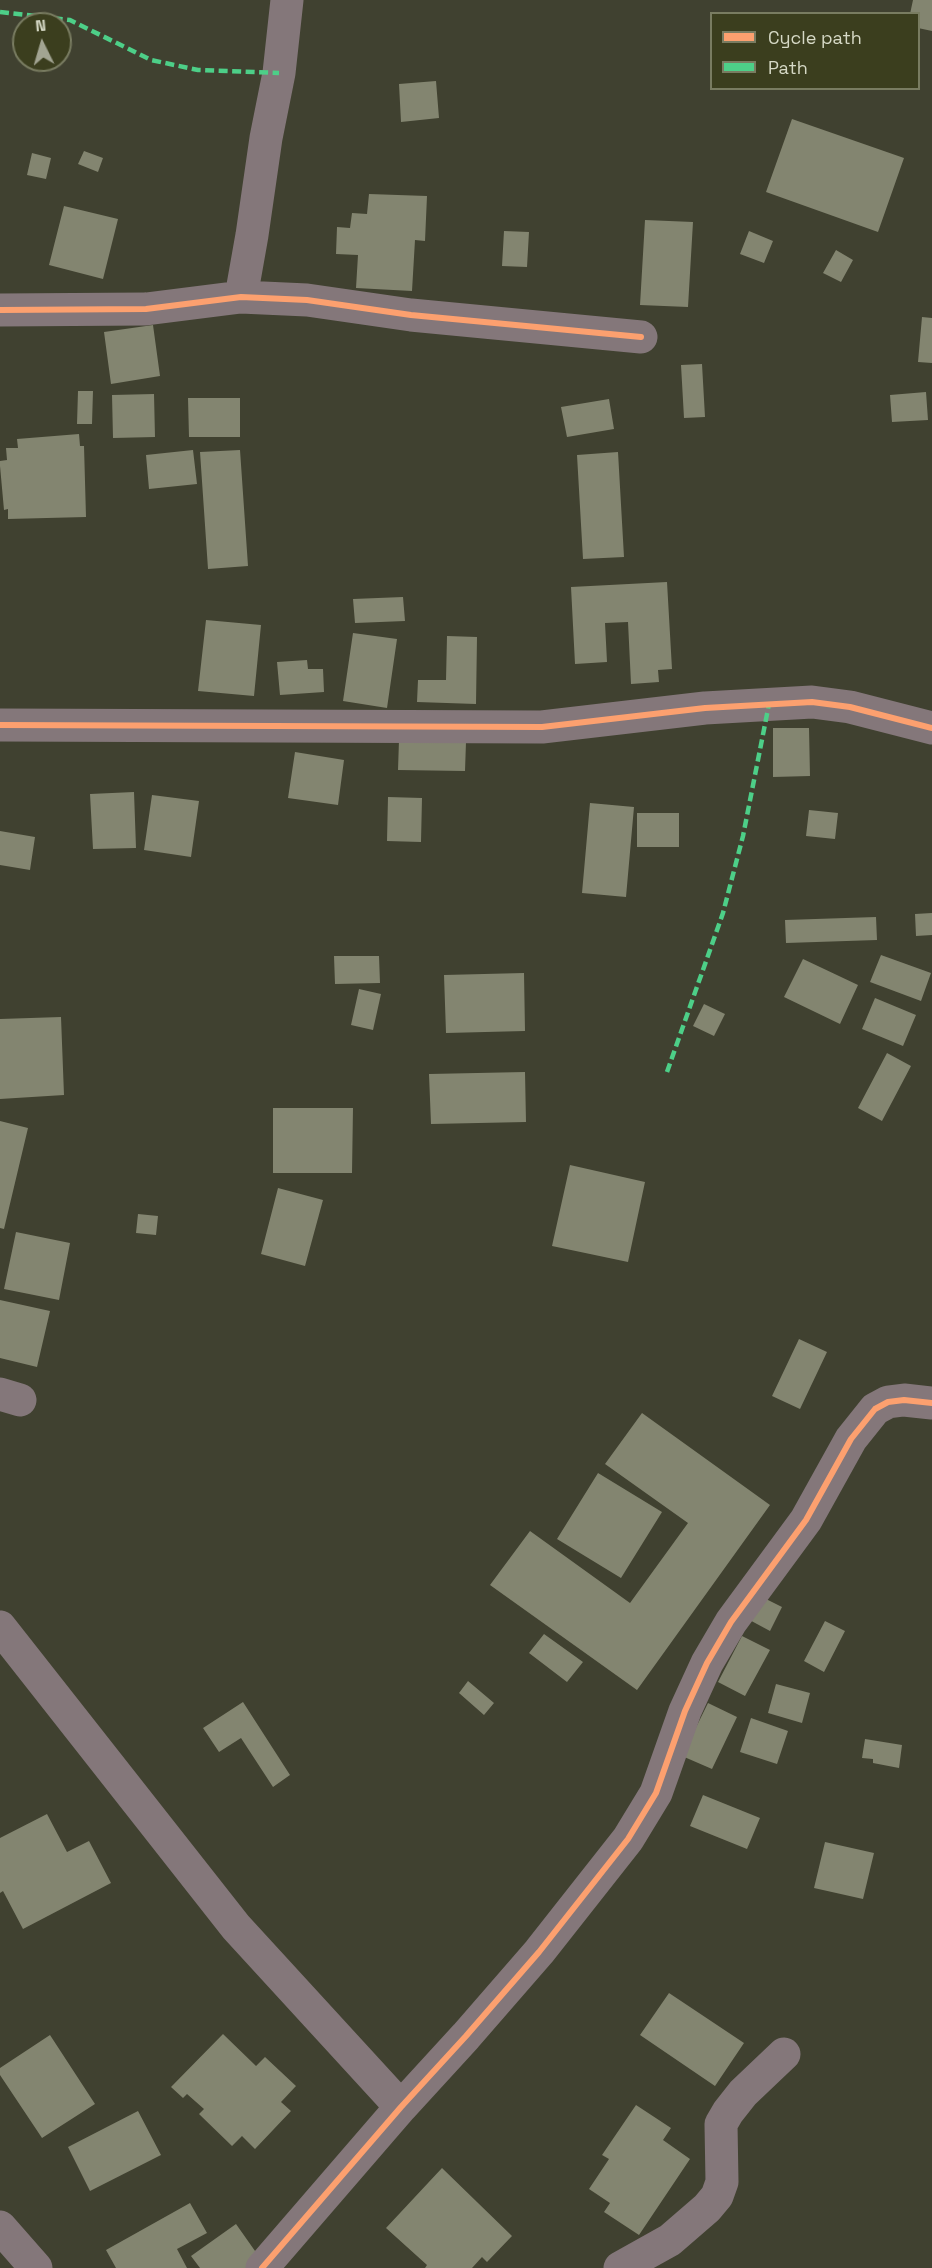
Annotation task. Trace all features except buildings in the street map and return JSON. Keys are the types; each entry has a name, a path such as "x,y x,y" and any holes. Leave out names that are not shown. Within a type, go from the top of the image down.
{"street":[{"path":"241,297 266,138 279,73 288,0"},
{"path":"0,310 146,309 241,297 307,300 411,315 642,337"},
{"path":"0,724 542,727 705,708 812,702 850,707 932,728"},
{"path":"262,2268 539,1952 628,1839 656,1793 685,1711 707,1663 731,1622 806,1520 851,1439 875,1408 888,1402 904,1400 932,1403"},
{"path":"0,1627 236,1927 401,2107"},
{"path":"620,2268 670,2240 707,2208 717,2196 722,2182 721,2124 743,2092 784,2054"},
{"path":"0,2227 36,2268"}],"marked path":[{"path":"0,12 70,20 151,60 198,70 279,73"},
{"path":"667,1072 723,913 743,836 769,704"}],"cycle path":[{"path":"0,310 146,309 241,297 307,300 411,315 641,337"},
{"path":"0,725 542,727 705,708 812,702 850,707 932,728"},
{"path":"262,2268 539,1952 628,1839 656,1793 685,1711 707,1663 731,1622 806,1520 851,1439 875,1409 888,1402 904,1400 932,1403"}]}
